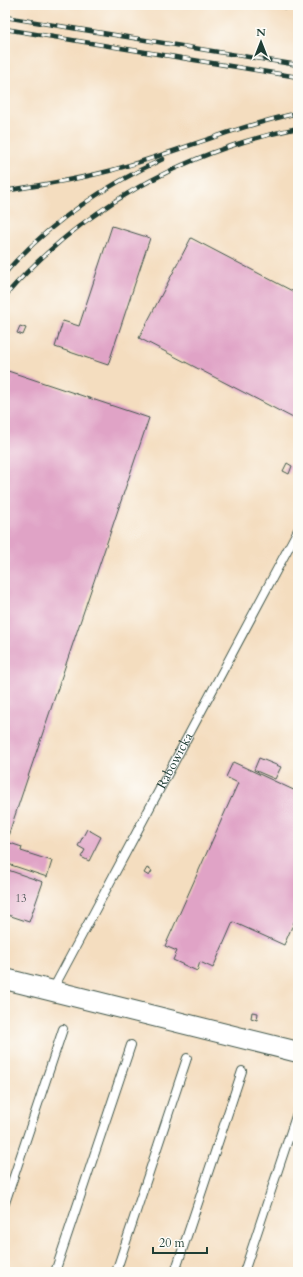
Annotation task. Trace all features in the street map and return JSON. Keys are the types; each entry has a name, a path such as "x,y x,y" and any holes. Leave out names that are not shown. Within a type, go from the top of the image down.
{"street":[{"path":"5,979 298,1052"}],"lane":[{"name":"Rabowicka","path":"52,991 298,530"},
{"path":"5,1203 63,1029"},
{"path":"55,1272 131,1045"},
{"path":"116,1272 187,1058"},
{"path":"175,1272 242,1071"},
{"path":"244,1272 298,1110"}],"building":[{"path":"112,226 150,238 108,365 55,347 63,321 79,326"},
{"path":"191,238 298,294 298,413 295,419 139,338"},
{"path":"20,326 26,328 23,335 17,333"},
{"path":"5,370 149,418 5,845"},
{"path":"287,463 292,466 289,474 283,471"},
{"path":"259,758 281,767 275,779 254,770"},
{"path":"233,762 298,792 298,913 284,945 233,922 213,968 200,962 197,971 173,960 177,951 165,946 238,783 226,777"},
{"path":"87,829 101,837 89,861 81,857 85,850 78,846"},
{"path":"7,842 22,847 21,851 52,861 47,877 5,863 5,848"},
{"path":"147,868 152,871 149,876 144,873"},
{"path":"5,869 43,882 29,922 5,914"},
{"path":"252,1012 258,1013 257,1020 251,1018"}],"railway":[{"path":"272,5 298,9"},
{"path":"5,17 298,65"},
{"path":"5,29 298,77"},
{"path":"5,191 70,180 109,171 227,133 298,113"},
{"path":"5,296 35,264 67,236 101,210 138,188 176,168 215,152 256,138 298,128"},
{"path":"5,273 40,238 78,208 119,181 163,159"}]}
